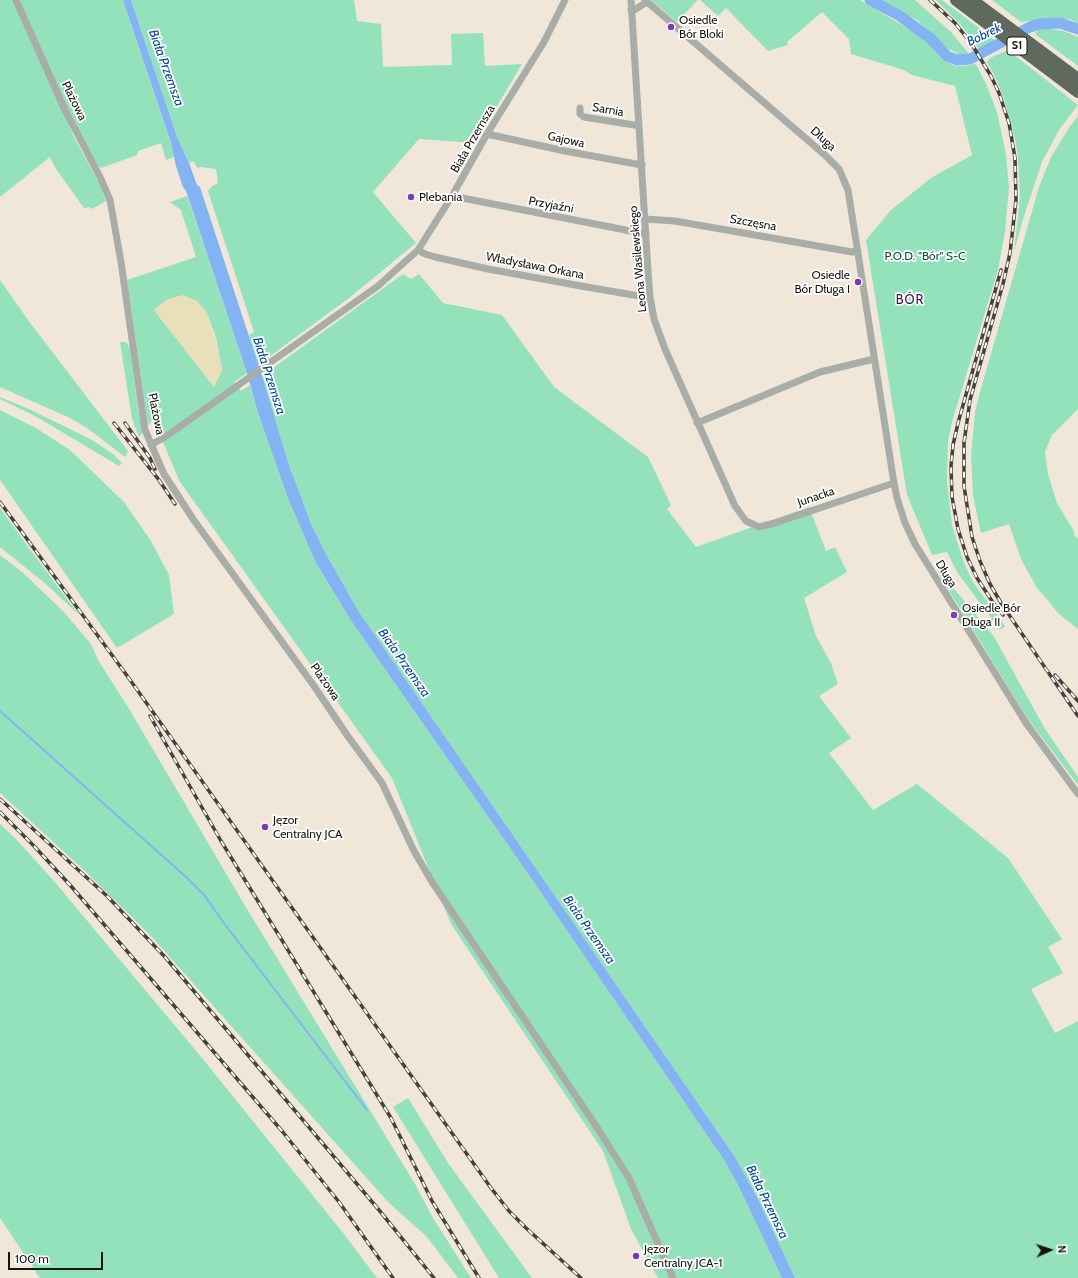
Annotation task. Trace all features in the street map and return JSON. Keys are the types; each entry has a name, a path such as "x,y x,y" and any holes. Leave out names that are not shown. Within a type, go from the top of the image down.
{"highway":[{"name":"S1","path":"956,0 1078,92"},
{"name":"S1","path":"972,0 1078,79"}],"street":[{"name":"Plażowa","path":"16,0 65,110 100,177 110,200 121,262 146,430 164,474 193,519 382,783 414,851 432,882 598,1129 629,1178 673,1278"},
{"name":"Biała Przemsza","path":"151,445 168,435 237,387 378,286 418,250 544,42 565,0"},
{"name":"Leona Wasilewskiego","path":"631,0 650,297 654,319 658,333 697,423 735,506 746,521"},
{"path":"631,10 634,10 646,1"},
{"name":"Długa","path":"646,1 825,155 839,170 848,190 894,483 905,523 914,544 1026,723 1078,794"},
{"name":"Sarnia","path":"580,108 580,114 584,117 639,125"},
{"name":"Gajowa","path":"487,134 565,151 642,165"},
{"name":"Przyjaźni","path":"452,196 646,234"},
{"name":"Szczęsna","path":"645,219 675,221 852,252 858,251"},
{"name":"Władysława Orkana","path":"418,250 425,254 488,269 624,294 650,297"},
{"path":"697,423 820,372 874,358"},
{"name":"Junacka","path":"746,521 759,527 775,523 894,483"}],"green space":[{"path":"0,0 123,0 174,157 166,160 161,143 138,151 137,155 101,168 97,165 68,123 99,183 106,201 92,209 90,207 84,208 56,169 50,157 0,197"},
{"path":"131,0 354,0 357,21 381,24 383,67 452,65 451,34 483,33 485,66 522,64 475,143 419,139 373,192 416,243 349,298 258,365 249,335 254,332 208,191 212,186 218,183 216,169 201,167 197,168 194,161 189,163 177,137"},
{"path":"651,0 698,0 677,22"},
{"name":"P.O.D. \"Bór\" S-C","path":"700,0 860,0 927,42 947,62 955,66 976,64 987,86 997,112 1006,154 1009,188 1005,232 998,270 952,422 948,441 947,481 952,525 964,563 973,582 1005,626 1000,630 957,572 947,552 932,555 907,495 866,240 891,210 931,178 972,155 955,86 912,75 904,70 851,54 849,39 822,12 787,42 788,45 768,51 726,8 718,16"},
{"path":"881,0 915,0 951,32 969,54 961,55 947,48 918,21"},
{"path":"936,0 942,0 995,40 979,49 960,24"},
{"path":"992,0 1078,0 1078,23 1069,19 1047,18 1021,22"},
{"path":"1045,28 1063,31 1078,37 1078,66 1035,34 1037,29"},
{"path":"1006,51 1013,54 1078,105 1059,130 1042,162 1023,219 1014,252 1020,197 1018,157 1016,143 1005,102 997,81 987,62 990,58"},
{"path":"1078,116 1078,409 1052,435 1045,452 1048,474 1057,503 1074,531 1074,535 1078,539 1078,629 1060,615 1037,588 1021,559 1009,524 981,533 973,496 971,455 975,412 980,392 1039,187 1051,157"},
{"path":"187,196 247,373 234,382 241,391 250,385 258,413 289,501 316,563 352,622 531,878 724,1160 738,1185 782,1278 658,1278 631,1229 603,1151 451,924 392,778 180,482 153,419 148,425 127,280 196,257 181,210 170,202","holes":["168,299 206,311 216,337 222,370 214,387 154,310"]},
{"path":"403,274 411,279 419,274 443,303 502,315 554,387 648,457 671,505 667,509 696,547 809,507 826,551 835,547 847,572 804,598 816,636 831,663 838,684 819,696 851,738 829,753 873,810 917,784 1008,858 1062,939 1048,947 1063,973 1031,989 1055,1033 1078,1021 1078,1278 795,1278 758,1199 735,1157 359,612 326,554 311,524 299,494 262,376"},
{"path":"0,280 28,320 128,451 125,457 87,428 68,417 0,387"},
{"path":"120,342 127,343 130,349 138,409 143,432 139,437 132,419"},
{"path":"0,397 29,409 92,440 113,454 122,463 119,466 35,416 0,399"},
{"path":"0,410 36,428 70,450 124,502 151,541 169,575 174,614 117,648 0,480"},
{"path":"0,508 79,615 47,585 0,547"},
{"path":"0,555 22,572 63,611 91,644 98,660 128,707 247,909 415,1184 433,1218 471,1278 458,1278 427,1237 388,1202 151,936 86,872 0,793"},
{"path":"937,571 940,572 993,635 1045,729 1078,777 1078,785 1028,719"},
{"path":"0,824 15,838 54,881 202,1058 344,1234 377,1278 40,1278 0,1218"},
{"path":"408,1098 448,1163 532,1278 499,1278 393,1107"}],"sand":[{"path":"183,295 197,301 206,311 215,337 222,370 214,387 154,310 168,299"}],"water":[{"path":"123,0 131,0 177,137 197,185 200,187 262,376 290,468 311,524 326,554 359,612 735,1157 758,1199 795,1278 782,1278 738,1185 724,1160 531,878 352,622 316,563 289,501 258,413 247,373 186,191 183,187 176,166 171,143"}],"waterway":[{"name":"Bobrek","path":"870,0 900,16 931,39 947,56 957,60 970,59 1038,24 1060,23 1078,29"},
{"path":"0,711 186,877 205,896 223,922 367,1110"}],"railway":[{"path":"930,0 955,23 971,43 991,76 999,93 1009,123 1015,158 1016,200 1010,253 1003,284 970,400 964,443 964,486 972,537 990,584 1001,603 1078,716"},
{"path":"1001,270 958,423 953,445 951,466 952,497 958,529 967,557 977,578 1003,615"},
{"path":"114,423 159,480 175,504"},
{"path":"125,423 150,458 155,469"},
{"path":"0,502 128,677 491,1188 509,1211 581,1278"},
{"path":"1055,675 1078,701"},
{"path":"150,716 221,841 391,1118 432,1201 479,1278"},
{"path":"0,799 107,896 165,957 379,1210 434,1278"},
{"path":"0,812 70,885 282,1131 339,1202 393,1278"}],"place":[{"name":"Osiedle Bór Bloki","path":"671,27"},
{"name":"Plebania","path":"411,197"},
{"name":"Osiedle Bór Długa I","path":"858,282"},
{"name":"Osiedle Bór Długa II","path":"954,615"},
{"name":"Jęzor Centralny JCA","path":"265,827"},
{"name":"Jęzor Centralny JCA-1","path":"636,1256"}],"district":[{"name":"BÓR","path":"910,300"}]}
